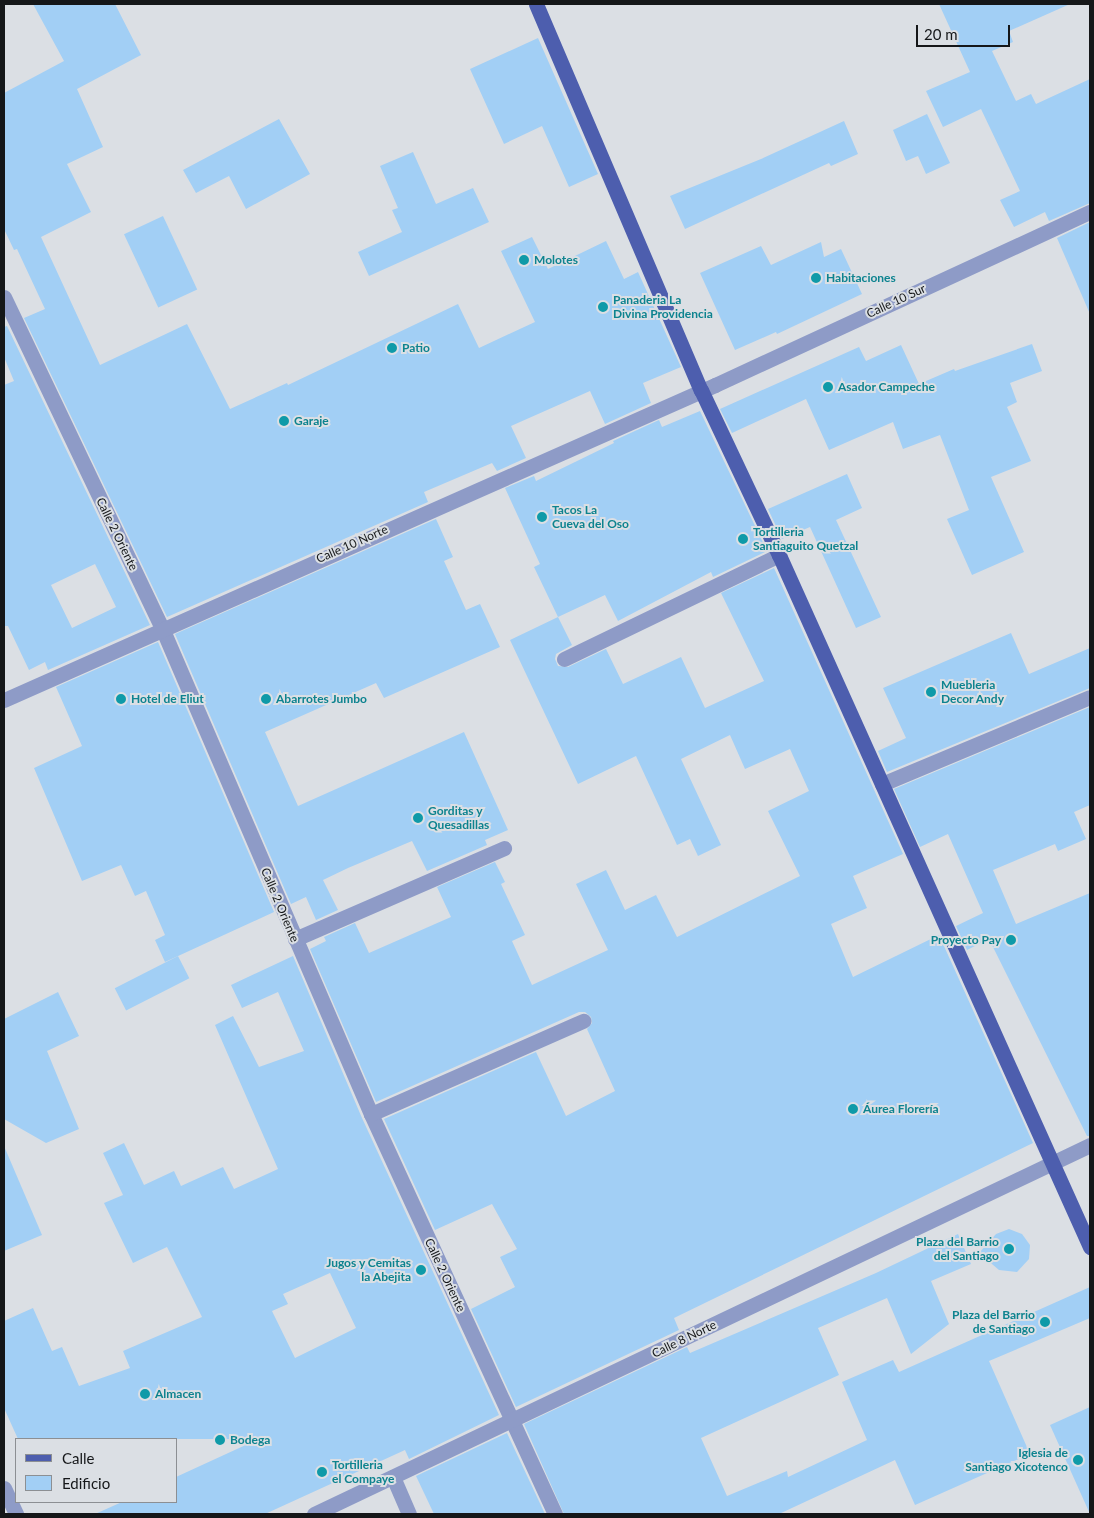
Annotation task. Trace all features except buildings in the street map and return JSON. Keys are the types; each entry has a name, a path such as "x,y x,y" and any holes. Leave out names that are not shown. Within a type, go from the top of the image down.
{"main road":[{"path":"536,4 701,390 779,555 1090,1247"}],"street":[{"name":"Calle 10 Sur","path":"701,390 1090,212"},
{"name":"Calle 2 Oriente","path":"4,297 162,628 371,1114 555,1514"},
{"name":"Calle 10 Norte","path":"4,700 162,628 701,390"},
{"path":"564,658 779,555"},
{"path":"882,784 1090,697"},
{"path":"295,939 504,848"},
{"path":"371,1114 582,1021"},
{"name":"Calle 8 Norte","path":"314,1514 1090,1145"},
{"path":"393,1477 409,1514"},
{"path":"4,1488 16,1514"}],"place":[{"name":"Molotes","path":"524,260"},
{"name":"Habitaciones","path":"816,278"},
{"name":"Panaderia La Divina Providencia","path":"603,307"},
{"name":"Patio","path":"392,348"},
{"name":"Asador Campeche","path":"828,387"},
{"name":"Garaje","path":"284,421"},
{"name":"Tacos La Cueva del Oso","path":"542,517"},
{"name":"Tortilleria Santiaguito Quetzal","path":"743,539"},
{"name":"Muebleria Decor Andy","path":"931,692"},
{"name":"Hotel de Eliut","path":"121,699"},
{"name":"Abarrotes Jumbo","path":"266,699"},
{"name":"Gorditas y Quesadillas","path":"418,818"},
{"name":"Proyecto Pay","path":"1011,940"},
{"name":"Áurea Florería","path":"853,1109"},
{"name":"Plaza del Barrio del Santiago","path":"1009,1249"},
{"name":"Jugos y Cemitas la Abejita","path":"421,1270"},
{"name":"Plaza del Barrio de Santiago","path":"1045,1322"},
{"name":"Almacen","path":"145,1394"},
{"name":"Bodega","path":"220,1440"},
{"name":"Iglesia de Santiago Xicotenco","path":"1078,1460"},
{"name":"Tortilleria el Compaye","path":"322,1472"}]}
